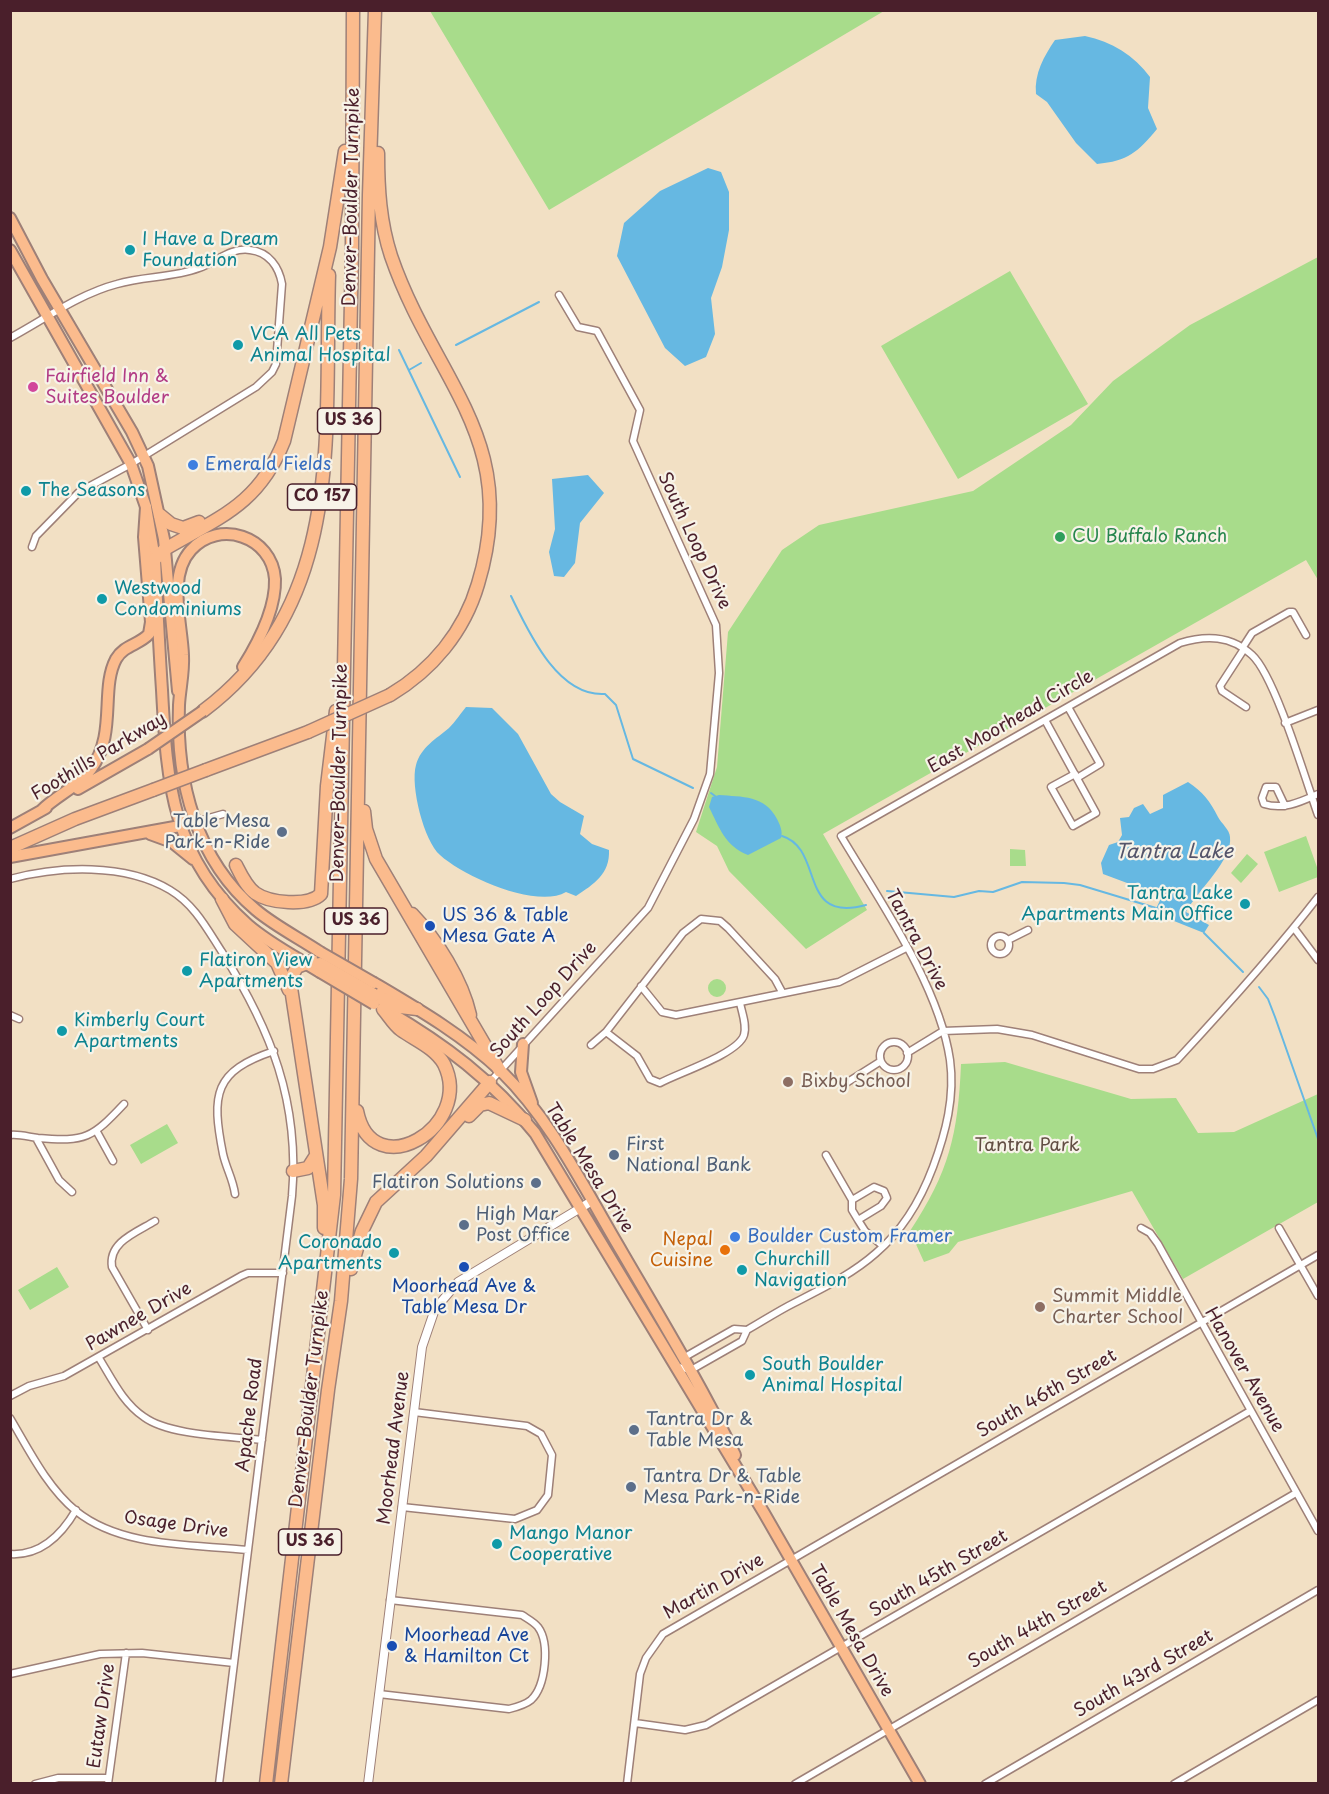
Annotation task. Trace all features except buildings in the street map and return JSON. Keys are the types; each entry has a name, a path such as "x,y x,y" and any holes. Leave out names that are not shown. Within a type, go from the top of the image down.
{"highway":[{"name":"Denver–Boulder Turnpike","path":"281,1784 328,1390 341,1301 351,1179 375,10"},
{"name":"Denver–Boulder Turnpike","path":"266,1784 326,1281 334,1195 345,647 353,14"},
{"name":"CO 157","path":"203,711 236,683 268,642 298,588 312,547 324,479 330,246 346,144 353,14"},
{"path":"10,848 75,819 308,732 390,695 425,670 443,651 461,624 476,593 485,561 492,502 488,472 476,429 406,292 386,238 378,195 377,119 373,76"},
{"path":"155,559 165,549 233,509 254,492 269,473 284,441 330,246"},
{"path":"160,515 171,524 183,528 213,514 233,509"},
{"path":"236,865 253,892 267,898 311,900 317,898 322,891 327,786 345,647"},
{"path":"358,753 366,830 376,859 398,897 426,928 454,975 466,1000 473,1030 500,1071"},
{"path":"222,899 235,924 277,963 292,999"},
{"path":"326,1281 322,1263 324,1205 292,999 291,978 297,967 304,962 320,963 376,998 417,1009"},
{"path":"353,1089 362,1128 372,1140 385,1146 401,1146 420,1139 435,1126 446,1110 449,1089 442,1062 429,1048 397,1026 376,998"},
{"path":"341,1301 350,1279 356,1247 376,1202 447,1133 490,1082"},
{"path":"447,1133 486,1104 525,1120"},
{"path":"293,1171 308,1168 315,1157"}],"main road":[{"path":"10,218 60,311 144,456 160,515 165,549 181,738 188,797 195,822 211,858 239,894 320,963"},
{"path":"10,250 131,464 146,507 155,559 169,787 180,826 195,860 222,899 265,938 304,962"},
{"path":"42,810 56,796 81,781 92,768 105,737 116,660 125,648 149,634 151,622 144,537 146,507"},
{"name":"Foothills Parkway","path":"10,828 148,749 203,711 242,669 253,652 272,599 275,578 270,560 262,548 240,535 222,534 208,537 191,550 181,566 178,589 184,680 179,703"},
{"path":"10,857 180,826"},
{"path":"144,833 171,842 195,860"},
{"path":"10,864 75,845"},
{"path":"236,865 239,894"},
{"name":"Table Mesa Drive","path":"376,998 448,1048 490,1082 525,1120 553,1159 753,1495 920,1784"},
{"name":"Table Mesa Drive","path":"417,1009 452,1031 500,1071 536,1112 556,1140 692,1370 753,1495"},
{"path":"523,1044 521,1076 536,1112"}],"street":[{"path":"10,338 100,289 120,283 177,275 200,268 234,251 256,251 267,256 275,265 282,284 278,356 272,372 256,387 131,464 79,492 36,536 32,547"},
{"name":"South Loop Drive","path":"490,1082 648,908 694,819 710,774 719,683 716,625 633,441 640,410 597,331 578,327 559,295"},
{"path":"1246,706 1222,691 1220,686 1252,633 1289,612 1293,612 1306,635"},
{"name":"East Moorhead Circle","path":"841,836 1180,643 1198,638 1226,639 1243,648"},
{"path":"1243,648 1262,666 1315,796 1318,815"},
{"path":"1045,720 1076,776 1096,813 1073,826 1051,787 1076,776 1100,764 1068,706"},
{"path":"1285,723 1318,710"},
{"path":"1285,806 1315,796"},
{"path":"180,826 223,814"},
{"name":"Tantra Drive","path":"677,1368 684,1357 734,1329 747,1330 844,1277 883,1246 901,1225 926,1185 942,1144 948,1122 951,1082 943,1031 925,981 841,836"},
{"name":"Apache Road","path":"10,879 53,871 102,872 130,876 169,889 197,912 242,985 274,1051 290,1112 293,1171 283,1273 219,1784"},
{"path":"907,1053 943,1031 997,1029 1018,1032 1139,1069 1165,1066 1184,1053 1294,928 1318,897"},
{"path":"591,1045 606,1032 683,933 701,919 720,921 728,928 775,979 782,992"},
{"path":"1294,928 1318,960"},
{"path":"1008,940 1028,930"},
{"path":"642,986 658,1007 670,1015 740,1003 846,979 906,948"},
{"path":"606,1032 637,1056 650,1079 660,1083 710,1061 737,1045 743,1038 745,1028 740,1003"},
{"path":"10,1015 18,1019"},
{"path":"889,1043 901,1045 907,1053 906,1064 897,1070 888,1069 881,1061 882,1049 889,1043"},
{"path":"235,1194 223,1153 218,1096 230,1072 240,1064 274,1051"},
{"path":"843,1085 881,1061"},
{"path":"10,1135 70,1140 97,1132 124,1104"},
{"path":"97,1132 113,1161"},
{"path":"36,1138 59,1180 72,1192"},
{"path":"826,1155 852,1200 852,1210 858,1220 865,1231 883,1246"},
{"path":"852,1200 875,1187 883,1190 887,1196 881,1206 858,1220"},
{"name":"Moorhead Avenue","path":"368,1784 422,1347 428,1324 447,1293 470,1273 592,1201"},
{"path":"148,1330 112,1268 111,1259 119,1244 155,1221"},
{"name":"Hanover Avenue","path":"1141,1228 1150,1233 1158,1244 1199,1323 1318,1531"},
{"path":"1279,1228 1318,1296"},
{"name":"South 46th Street","path":"791,1560 1318,1255"},
{"name":"Pawnee Drive","path":"10,1396 29,1386 64,1376 99,1358 248,1273 283,1273"},
{"name":"Tantra Drive","path":"692,1370 742,1341 747,1330"},
{"path":"99,1358 123,1396 151,1421 174,1429 262,1440"},
{"path":"677,1368 692,1370"},
{"name":"South 45th Street","path":"635,1724 685,1730 698,1729 1250,1411"},
{"path":"402,1507 515,1519 537,1510 548,1495 552,1455 548,1443 536,1430 527,1426 414,1412"},
{"name":"Osage Drive","path":"10,1418 36,1463 54,1488 76,1510 96,1523 135,1537 248,1550"},
{"name":"South 44th Street","path":"795,1784 1296,1493"},
{"path":"10,1554 45,1546 66,1527 76,1510"},
{"name":"Martin Drive","path":"627,1784 640,1674 646,1658 663,1634 791,1560"},
{"name":"South 43rd Street","path":"985,1784 1318,1590"},
{"path":"379,1694 509,1708 521,1706 531,1700 539,1688 545,1648 539,1628 522,1615 390,1600"},
{"path":"10,1674 75,1658 126,1653 234,1663"},
{"name":"Eutaw Drive","path":"108,1781 126,1653"},
{"path":"1174,1784 1318,1700"},
{"path":"35,1784 58,1778 108,1781"}],"green space":[{"path":"430,11 884,11 549,210"},
{"name":"CU Buffalo Ranch","path":"1318,257 1318,580 1306,560 823,834 867,910 806,949 729,871 717,846 696,832 717,767 728,632 782,550 819,525 973,491 1071,425 1113,381 1190,325"},
{"path":"1010,271 1088,404 958,479 881,346"},
{"path":"1306,836 1318,870 1318,877 1279,892 1264,852"},
{"path":"1010,849 1025,850 1026,866 1010,866"},
{"path":"1247,854 1258,864 1241,883 1231,873"},
{"path":"713,979 721,979 726,984 724,995 713,997 708,992 708,984"},
{"name":"Tantra Park","path":"1005,1062 1131,1099 1176,1098 1198,1133 1234,1132 1318,1094 1318,1202 1183,1279 1132,1191 958,1242 949,1253 924,1262 910,1231 934,1190 949,1152 957,1112 961,1064"},
{"path":"167,1124 178,1143 141,1164 130,1145"},
{"path":"57,1267 69,1287 30,1310 18,1290"}],"water":[{"path":"1085,36 1122,50 1150,77 1148,108 1157,129 1132,154 1108,163 1097,164 1076,143 1047,102 1036,94 1041,66 1055,40"},
{"path":"708,168 721,172 729,192 729,230 722,267 711,298 715,334 706,357 685,366 665,348 617,256 624,223 660,191"},
{"path":"588,475 604,493 580,523 575,563 564,577 554,576 549,552 555,529 552,479"},
{"path":"466,707 492,708 518,734 551,794 584,816 580,834 592,844 609,850 607,866 600,878 576,896 566,892 553,896 537,896 501,888 451,864 434,848 420,813 415,786 416,765 425,748 449,728"},
{"name":"Tantra Lake","path":"1188,782 1198,789 1209,802 1230,837 1226,855 1186,912 1209,925 1204,933 1154,913 1162,896 1103,874 1101,863 1109,845 1118,842 1122,835 1120,818 1129,817 1134,808 1143,804 1150,814 1163,808 1163,795"},
{"path":"719,795 744,797 766,805 779,824 781,838 748,855 734,847 720,829 709,807 712,797"}],"waterway":[{"path":"456,345 539,302"},
{"path":"399,350 460,477"},
{"path":"409,370 421,363"},
{"path":"511,596 536,644 559,674 573,685 588,692 605,694 616,705 633,759 693,788"},
{"path":"711,793 715,796"},
{"path":"782,836 795,843 804,855 820,895 830,904 844,908 866,905"},
{"path":"887,891 954,897 979,891 993,892 1022,882 1064,883 1080,885 1156,908"},
{"path":"1204,933 1243,972"},
{"path":"1259,987 1268,999 1275,1017 1318,1139"}],"place":[{"name":"I Have a Dream Foundation","path":"130,250"},
{"name":"VCA All Pets Animal Hospital","path":"238,345"},
{"name":"Fairfield Inn & Suites Boulder","path":"33,387"},
{"name":"Emerald Fields","path":"193,465"},
{"name":"The Seasons","path":"26,491"},
{"name":"CU Buffalo Ranch","path":"1060,537"},
{"name":"Westwood Condominiums","path":"102,599"},
{"name":"Table Mesa Park-n-Ride","path":"282,832"},
{"name":"Tantra Lake Apartments Main Office","path":"1245,904"},
{"name":"US 36 & Table Mesa Gate A","path":"430,926"},
{"name":"Flatiron View Apartments","path":"187,971"},
{"name":"Kimberly Court Apartments","path":"62,1031"},
{"name":"Bixby School","path":"788,1082"},
{"name":"First National Bank","path":"614,1155"},
{"name":"Flatiron Solutions","path":"536,1183"},
{"name":"High Mar Post Office","path":"464,1225"},
{"name":"Boulder Custom Framer","path":"735,1237"},
{"name":"Nepal Cuisine","path":"725,1250"},
{"name":"Coronado Apartments","path":"394,1253"},
{"name":"Moorhead Ave & Table Mesa Dr","path":"464,1267"},
{"name":"Churchill Navigation","path":"742,1270"},
{"name":"Summit Middle Charter School","path":"1040,1307"},
{"name":"South Boulder Animal Hospital","path":"750,1375"},
{"name":"Tantra Dr & Table Mesa","path":"634,1430"},
{"name":"Tantra Dr & Table Mesa Park-n-Ride","path":"631,1487"},
{"name":"Mango Manor Cooperative","path":"497,1544"},
{"name":"Moorhead Ave & Hamilton Ct","path":"392,1646"}]}
